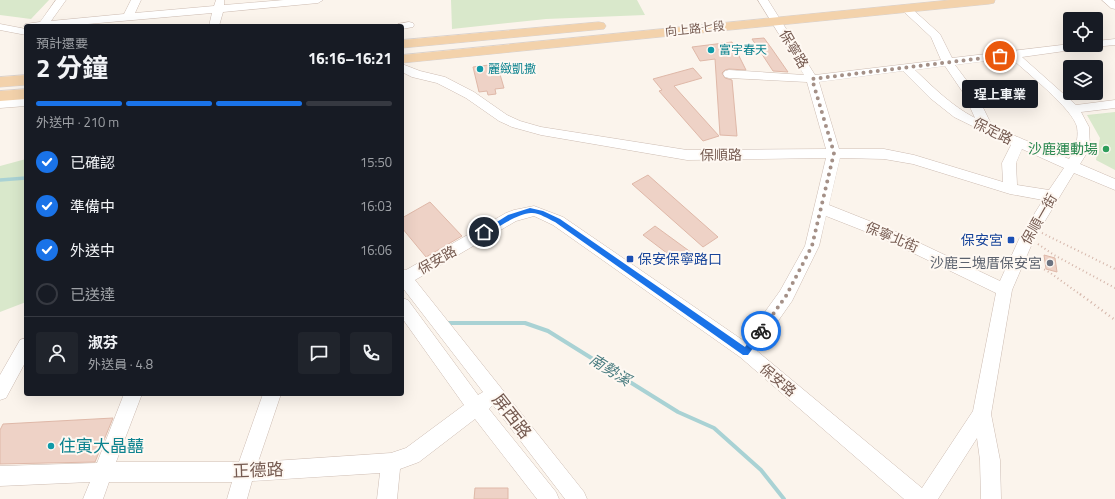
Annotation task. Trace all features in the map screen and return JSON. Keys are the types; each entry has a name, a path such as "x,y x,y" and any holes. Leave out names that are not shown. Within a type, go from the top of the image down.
{"main road":[{"name":"向上路七段","path":"404,44 873,0"},
{"name":"向上路七段","path":"404,59 770,10 906,9 989,0"},
{"path":"0,82 24,80"},
{"path":"0,96 24,94"}],"street":[{"path":"44,24 61,0"},
{"path":"127,18 136,0"},
{"path":"55,24 127,18 219,5 318,0"},
{"path":"1107,0 1115,6"},
{"path":"214,24 219,5"},
{"path":"906,9 936,36 948,63 970,93 987,129"},
{"name":"保寧路","path":"746,352 789,290 812,246 834,153 812,79 770,10"},
{"path":"3,27 24,26"},
{"path":"3,27 24,32"},
{"path":"1103,43 1115,42"},
{"path":"729,74 812,79 1063,48"},
{"name":"保順一街","path":"991,499 990,460 982,414 1004,290 1030,233 1083,148 1083,127 1073,109 1013,54"},
{"name":"保定路","path":"904,67 934,95 958,114 987,129 1115,185"},
{"name":"保順路","path":"404,68 416,74 441,80 470,95 497,114 516,124 541,131 687,155 834,153 884,154 914,160 1010,189 1052,196"},
{"path":"0,104 24,102"},
{"path":"1073,109 1115,104"},
{"path":"1010,189 1009,163 1018,143"},
{"name":"保寧北街","path":"822,208 887,234 1004,290"},
{"name":"保安路","path":"404,277 511,217 530,210 541,212 558,221 746,352 919,499"},
{"name":"屏西路","path":"404,279 448,333 577,499"},
{"name":"屏西路","path":"407,311 426,335 476,406 549,499"},
{"path":"0,392 24,349"},
{"name":"正德路","path":"0,476 102,472 245,472 391,463 412,455 494,394"},
{"path":"93,499 132,396"},
{"path":"237,499 271,396"},
{"name":"保順一街","path":"926,499 982,414"},
{"path":"387,499 391,463"}],"path":[{"path":"1030,233 1115,269"},
{"path":"1030,233 1054,255 1115,288"},
{"path":"1019,256 1049,272 1115,320"}],"green space":[{"path":"0,0 49,0 31,19 0,15"},
{"path":"451,0 637,0 645,15 546,19 452,29"},
{"name":"沙鹿運動場","path":"1115,112 1115,170 1096,160 1100,138 1087,115"},
{"path":"24,160 24,303 0,312 0,166"}],"building":[{"name":"富宇春天","path":"764,38 788,72 773,71 752,39"},
{"path":"732,42 746,70 729,69 722,73 725,78 732,80 737,136 720,135 715,59 700,61 692,47"},
{"path":"497,64 504,88 495,89 496,94 488,95 487,91 479,92 473,67"},
{"path":"693,68 702,78 674,86 719,136 703,141 659,91 662,90 653,79"},
{"path":"648,175 718,237 703,247 632,184"},
{"path":"430,202 462,236 426,257 404,230 404,217"},
{"path":"655,226 692,253 680,263 643,235"},
{"name":"沙鹿三塊厝保安宮","path":"1044,255 1055,258 1057,272 1046,269"},
{"name":"住寅大晶囍","path":"113,418 95,462 0,464 0,430 3,424"},
{"path":"475,488 508,488 508,499 474,499"}],"waterway":[{"name":"南勢溪","path":"0,180 24,178"},
{"name":"南勢溪","path":"445,323 525,323 548,331 678,412 714,428 761,470 784,499"}],"way so far":[{"path":"761,331 786,296 812,246 834,153 812,79 1000,56"}],"place":[{"name":"富宇春天","path":"711,50"},
{"name":"珵上車業","path":"1000,56"},
{"name":"麗緻凱撒","path":"480,69"},
{"name":"沙鹿運動場","path":"1106,149"},
{"name":"保安宮","path":"1011,240"},
{"name":"保安保寧路口","path":"630,259"},
{"name":"沙鹿三塊厝保安宮","path":"1050,263"},
{"name":"住寅大晶囍","path":"51,446"}],"route":[{"path":"484,232 511,217 530,210 541,212 558,221 746,352 761,331"}]}
